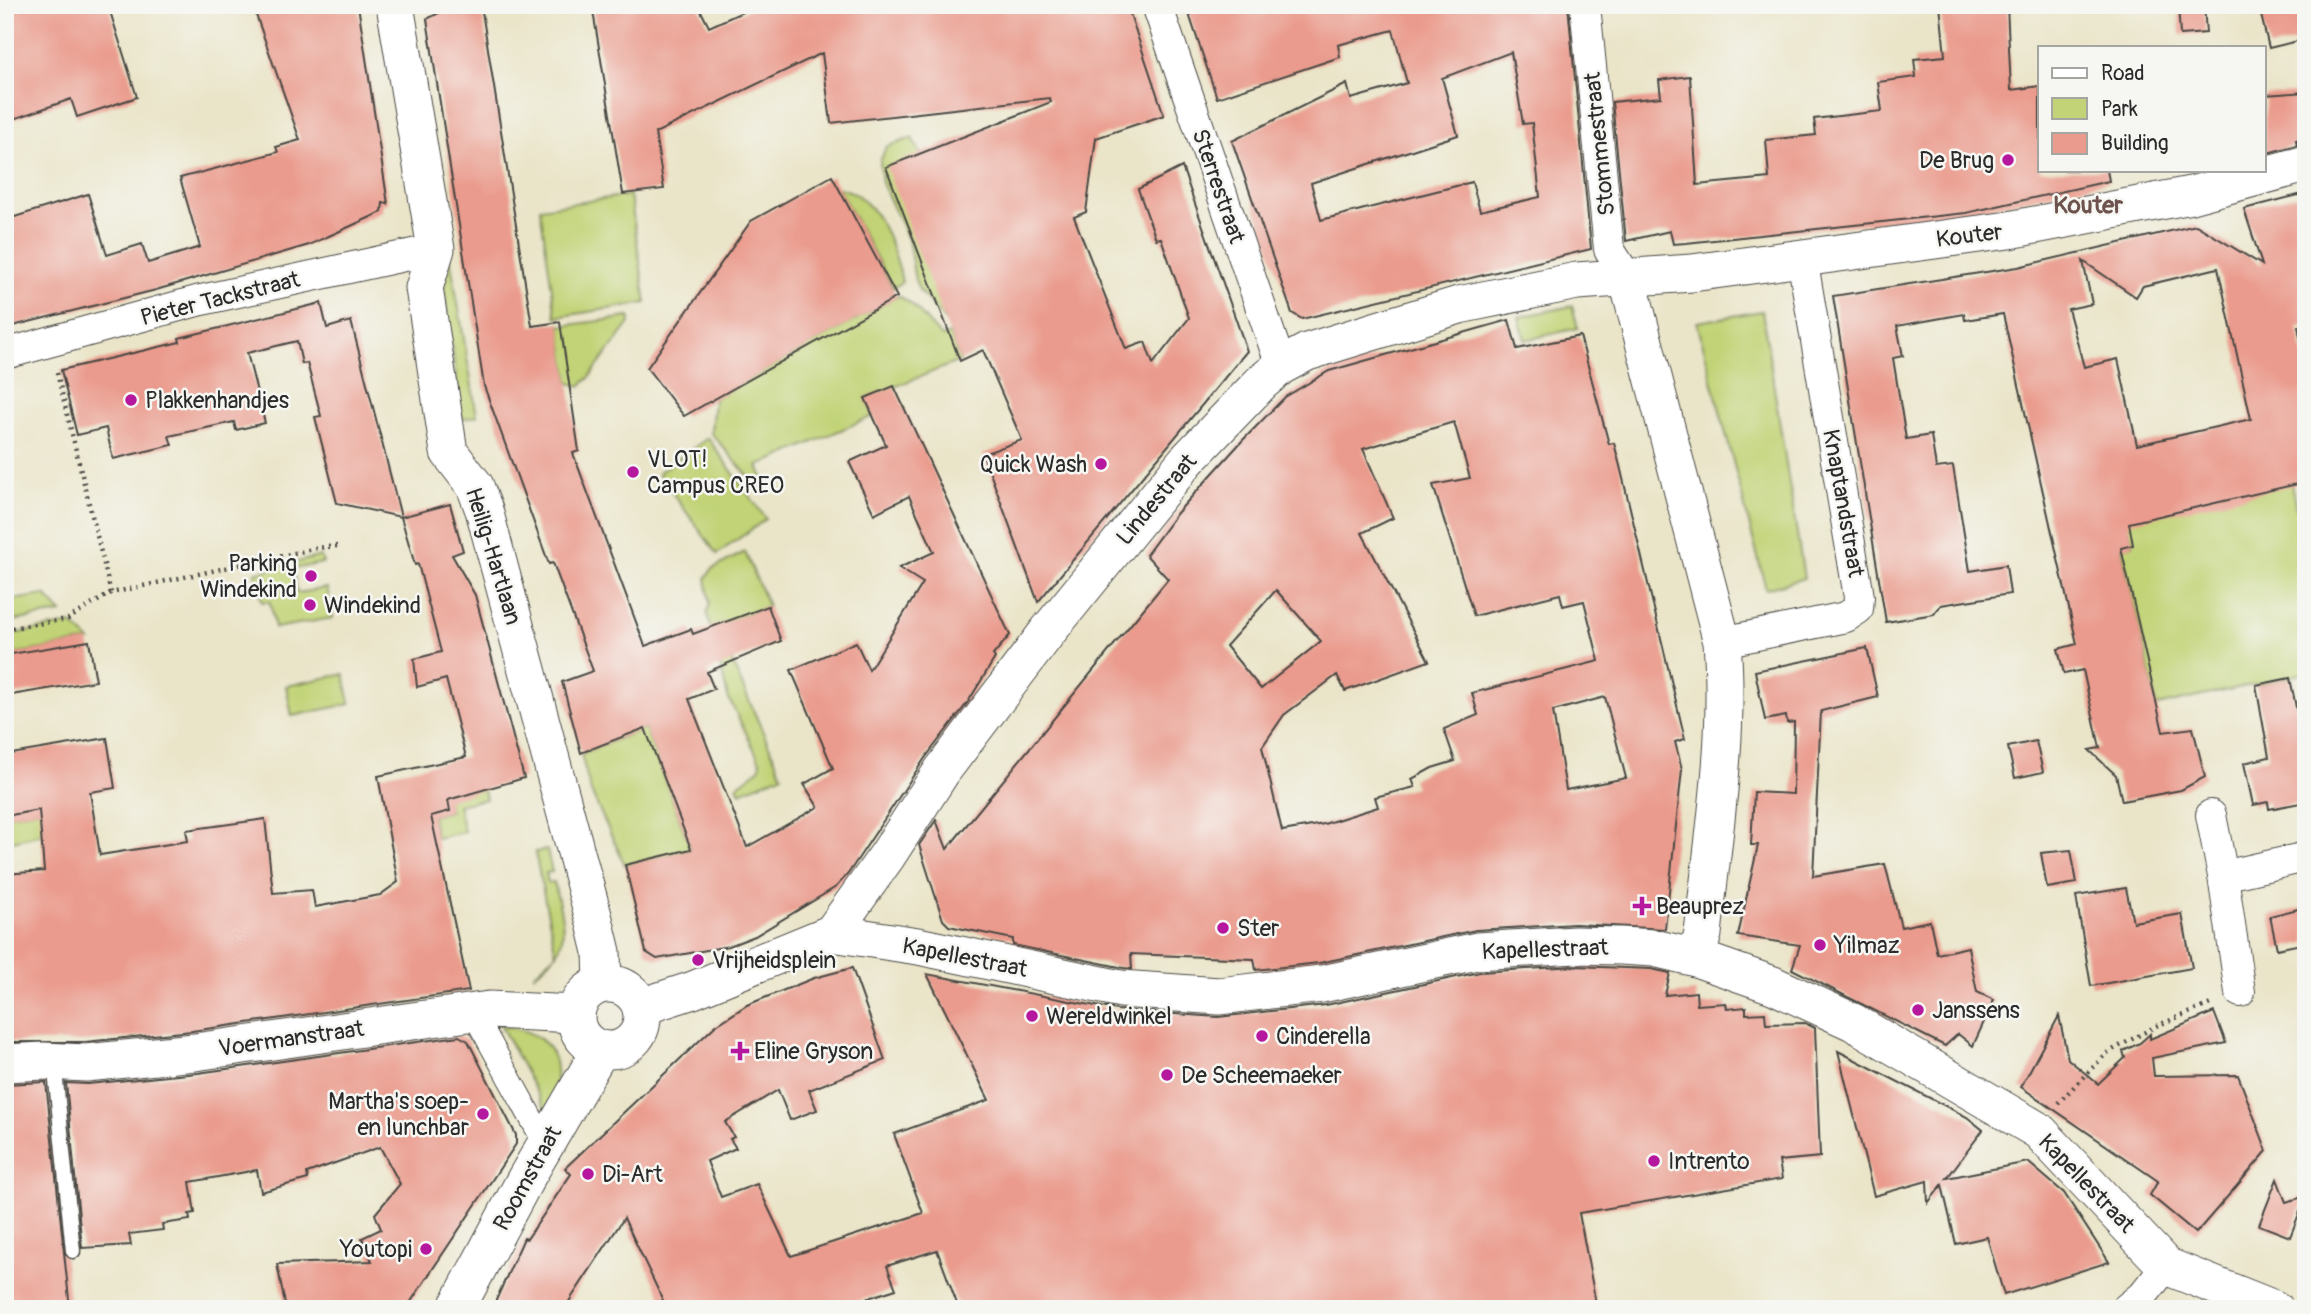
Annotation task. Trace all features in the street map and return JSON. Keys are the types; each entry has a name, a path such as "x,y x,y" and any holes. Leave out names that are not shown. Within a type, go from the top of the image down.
{"street":[{"name":"Heilig-Hartlaan","path":"395,5 436,249 424,288 450,452 475,486 484,510 594,919 602,952 603,984"},
{"name":"Sterrestraat","path":"1157,5 1281,366"},
{"name":"Stommestraat","path":"1585,5 1609,249 1627,277"},
{"name":"Kouter","path":"1627,277 1692,273 2009,230 2191,195 2306,164"},
{"name":"Pieter Tackstraat","path":"5,354 197,301 436,249"},
{"name":"Knaptandstraat","path":"1722,642 1846,617 1858,610 1859,597 1802,257"},
{"name":"Lindestraat","path":"832,933 887,856 942,771 1049,630 1186,461 1235,407 1281,366 1338,342 1459,305 1577,281 1627,277"},
{"path":"1627,277 1722,642 1726,689 1724,736 1703,934 1696,958"},
{"path":"2211,815 2223,876 2239,992"},
{"path":"2223,876 2306,857"},
{"path":"641,1007 693,990 832,933"},
{"name":"Kapellestraat","path":"832,933 918,946 1121,989 1219,996 1322,984 1477,951 1575,945 1621,946 1654,948 1696,958 1773,985 1853,1022 2039,1131 2166,1265"},
{"path":"603,984 613,984 631,991 641,1007 641,1027 630,1043 621,1048 601,1049 582,1036 576,1014 582,998 603,984"},
{"name":"Voermanstraat","path":"5,1063 86,1063 195,1052 472,1012 522,1010 576,1014"},
{"path":"472,1012 546,1145"},
{"name":"Roomstraat","path":"456,1309 601,1049"},
{"path":"2126,1309 2142,1296 2166,1265 2269,1308"}],"lane":[{"path":"54,1061 73,1251"}],"path":[{"path":"49,342 111,593"},
{"path":"5,629 68,619 111,593 317,548 338,546"},
{"path":"2039,1131 2059,1102 2107,1053 2156,1026 2239,992"}],"green space":[{"path":"912,138 921,154 946,322 919,290 908,239 882,183 880,162 886,147"},
{"path":"838,188 863,200 882,224 902,282 893,288"},
{"path":"630,195 646,303 556,317 540,208"},
{"path":"450,257 477,416 462,419 444,290"},
{"path":"898,296 916,309 942,337 950,334 960,361 866,398 873,416 758,466 768,489 754,483 711,433 714,399"},
{"path":"1572,306 1578,328 1525,340 1519,317"},
{"path":"1762,311 1804,578 1766,589 1697,322"},
{"path":"630,317 630,323 588,379 580,386 569,383 560,326"},
{"path":"708,438 766,519 717,554 658,473"},
{"path":"2285,454 2296,508 2306,506 2306,673 2157,706 2122,548 2133,545 2125,507"},
{"path":"745,552 768,606 716,626 782,775 740,792 737,786 759,769 761,763 728,697 707,613 710,604 706,578 712,569"},
{"path":"321,556 323,563 293,569 297,593 327,588 333,618 275,628 270,602 262,602 255,573"},
{"path":"45,595 62,613 5,622 5,601"},
{"path":"72,624 90,641 5,655 5,635"},
{"path":"344,674 350,704 292,716 286,686"},
{"path":"645,728 691,849 625,865 591,792 581,754"},
{"path":"484,789 486,799 458,805 464,832 436,838 432,816 450,811 447,798"},
{"path":"52,807 54,831 5,843 5,816"},
{"path":"547,850 552,872 546,873 548,883 554,882 563,934 556,953 535,852"},
{"path":"501,1026 520,1029 534,1035 545,1043 552,1054 556,1066 556,1080 547,1112"}],"building":[{"path":"5,5 108,5 137,97 77,117 71,99 5,122"},
{"path":"285,5 358,5 388,204 383,203 382,212 309,245 156,290 5,328 5,220 88,194 107,255 142,244 148,263 200,247 180,178 278,152 276,147 300,140 255,12 286,8"},
{"path":"454,5 481,5 532,326 560,322 579,451 573,453 645,646 691,629 693,634 768,606 781,641 707,672 714,689 689,699 747,847 818,807 804,784 833,768 791,670 856,642 869,670 923,583 899,568 934,552 909,496 874,514 849,462 886,445 865,398 894,386 1010,635 993,655 995,658 968,702 925,758 848,874 836,887 755,936 729,946 657,959 646,952 625,865 691,849 645,728 581,753 562,682 593,671 553,563 549,564 484,386 427,19"},
{"path":"592,5 698,5 709,27 758,5 1127,5 1164,115 1096,138 1086,212 1074,217 1126,349 1145,342 1153,364 1189,318 1161,238 1156,239 1138,189 1182,167 1247,351 1038,602 983,454 1022,440 983,350 960,361 886,167 1051,102 1050,98 831,123 822,53 655,133 664,189 623,194"},
{"path":"1186,5 1568,5 1591,249 1302,319 1292,313 1232,141 1347,84 1351,99 1407,83 1393,30 1338,45 1340,57 1217,98","holes":["1511,52 1523,124 1532,123 1540,197 1480,211 1472,182 1321,220 1311,183 1458,135 1442,78"]},
{"path":"1940,5 2007,5 2011,90 2038,86 2038,172 2107,172 2109,181 1966,213 1686,243 1673,244 1670,231 1626,241 1612,102 1661,97 1659,80 1690,76 1697,185 1769,178 1766,140 1816,135 1814,119 1882,111 1878,82 1916,77 1914,59 1945,56"},
{"path":"2178,5 2204,5 2206,33 2180,35"},
{"path":"2306,6 2306,39 2269,48 2261,15"},
{"path":"2306,92 2306,137 2296,140 2297,145 2266,153 2266,95"},
{"path":"832,176 897,297 684,416 647,368 751,221"},
{"path":"2306,193 2306,325 2298,326 2306,367 2306,482 2129,523 2133,545 2121,548 2163,732 2193,728 2205,777 2181,790 2122,801 2116,775 2089,750 2100,748 2083,670 2064,674 2058,649 2077,644 2003,314 1965,320 1964,314 1897,326 1903,356 1893,358 1906,439 1931,435 1936,468 1953,466 1970,571 2006,565 2010,594 1941,605 1934,614 1886,622 1833,296 2018,267 2196,225 2262,265 2244,209","holes":["2083,261 2136,297 2143,286 2218,268 2251,419 2137,445 2118,359 2084,367 2068,309 2092,304"]},
{"path":"321,303 327,328 351,321 401,517 337,503 315,417 321,416 307,363 302,364 297,341 247,353 265,423 236,430 234,422 169,436 172,445 113,459 106,428 77,435 61,370 180,342 179,338"},
{"path":"1509,320 1517,349 1580,336 1609,444 1614,443 1620,466 1685,739 1675,742 1682,769 1665,929 1575,924 1476,930 1319,963 1256,970 1254,959 1131,954 1132,969 1124,968 1013,945 1013,939 949,926 943,920 919,845 936,820 947,849 1168,579 1146,555 1177,513 1285,397 1329,371","holes":["1454,422 1470,478 1433,485 1474,616 1560,594 1563,606 1584,601 1599,661 1472,693 1478,715 1444,729 1455,761 1432,768 1412,779 1415,787 1375,797 1378,807 1324,824 1282,831 1262,747 1284,715 1337,675 1345,691 1429,661 1362,533 1393,518 1363,449","1276,590 1321,641 1261,689 1226,646","1605,697 1626,778 1566,790 1553,711"]},
{"path":"450,504 463,551 452,555 475,595 524,778 448,800 450,811 431,816 469,991 192,1031 85,1042 5,1042 5,874 44,871 39,810 5,816 5,755 107,738 115,788 90,792 100,855 188,841 186,830 265,819 273,893 312,890 315,907 380,895 398,882 378,776 466,757 446,679 417,687 414,659 441,652 418,564 415,565 401,517"},
{"path":"89,641 96,681 5,696 5,655"},
{"path":"1867,648 1878,697 1821,711 1813,876 1885,864 1901,927 1930,921 1937,954 1968,947 1977,992 1994,1000 1973,1046 1958,1034 1945,1046 1792,969 1800,945 1738,936 1758,845 1751,845 1754,792 1793,794 1794,722 1787,723 1786,716 1765,720 1755,671"},
{"path":"2290,678 2306,756 2306,802 2269,809 2268,802 2253,805 2244,763 2269,757 2256,685"},
{"path":"2036,741 2043,772 2015,778 2008,747"},
{"path":"2071,850 2077,883 2047,888 2041,853"},
{"path":"2126,888 2133,922 2182,914 2192,968 2091,986 2076,896"},
{"path":"2306,907 2306,943 2277,949 2270,916"},
{"path":"1575,966 1651,969 1670,973 1665,995 1696,992 1697,1005 1726,1003 1727,1009 1746,1007 1746,1014 1765,1013 1766,1024 1805,1023 1815,1028 1820,1157 1779,1161 1782,1179 1579,1213 1597,1309 959,1309 937,1250 887,1266 896,1289 834,1309 667,1309 624,1218 564,1309 492,1309 524,1238 527,1239 571,1174 565,1168 715,1026 747,1005 814,978 852,968 885,1060 809,1090 817,1110 790,1120 778,1090 725,1122 734,1137 730,1139 736,1148 707,1161 721,1197 757,1184 791,1256 923,1213 894,1134 989,1100 927,974 1117,1010 1218,1017 1326,1005 1480,972"},
{"path":"2214,1012 2226,1043 2152,1058 2154,1076 2238,1075 2267,1151 2196,1233 2150,1195 2158,1181 2021,1087 2059,1016 2068,1059 2098,1084 2125,1058 2123,1051 2140,1043 2150,1034 2150,1039"},
{"path":"459,1036 468,1041 516,1135 516,1144 406,1309 286,1309 277,1264 372,1261 362,1238 381,1229 375,1214 400,1184 380,1147 307,1173 308,1179 261,1192 257,1170 190,1182 195,1213 189,1214 190,1220 162,1224 163,1230 129,1234 131,1245 82,1248 66,1083 88,1084 198,1073"},
{"path":"1838,1051 1967,1117 1983,1130 1947,1178 2028,1162 2064,1193 2109,1262 2004,1295 1987,1237 1956,1244 1942,1185 1928,1203 1927,1181 1874,1196"},
{"path":"46,1082 70,1309 5,1309 5,1084"},
{"path":"2277,1179 2286,1202 2306,1196 2290,1237 2259,1225"}],"place":[{"name":"De Brug","path":"2008,160"},
{"name":"Plakkenhandjes","path":"131,400"},
{"name":"Quick Wash","path":"1101,464"},
{"name":"VLOT! Campus CREO","path":"633,472"},
{"name":"Parking Windekind","path":"311,576"},
{"name":"Windekind","path":"310,605"},
{"name":"Beauprez","path":"1642,906"},
{"name":"Ster","path":"1223,928"},
{"name":"Yilmaz","path":"1820,945"},
{"name":"Vrijheidsplein","path":"698,960"},
{"name":"Janssens","path":"1918,1010"},
{"name":"Wereldwinkel","path":"1032,1016"},
{"name":"Cinderella","path":"1262,1036"},
{"name":"Eline Gryson","path":"740,1051"},
{"name":"De Scheemaeker","path":"1167,1075"},
{"name":"Martha's soep- en lunchbar","path":"483,1114"},
{"name":"Intrento","path":"1654,1161"},
{"name":"Di-Art","path":"588,1174"},
{"name":"Youtopi","path":"426,1249"}],"district":[{"name":"Kouter","path":"2088,205"}]}
